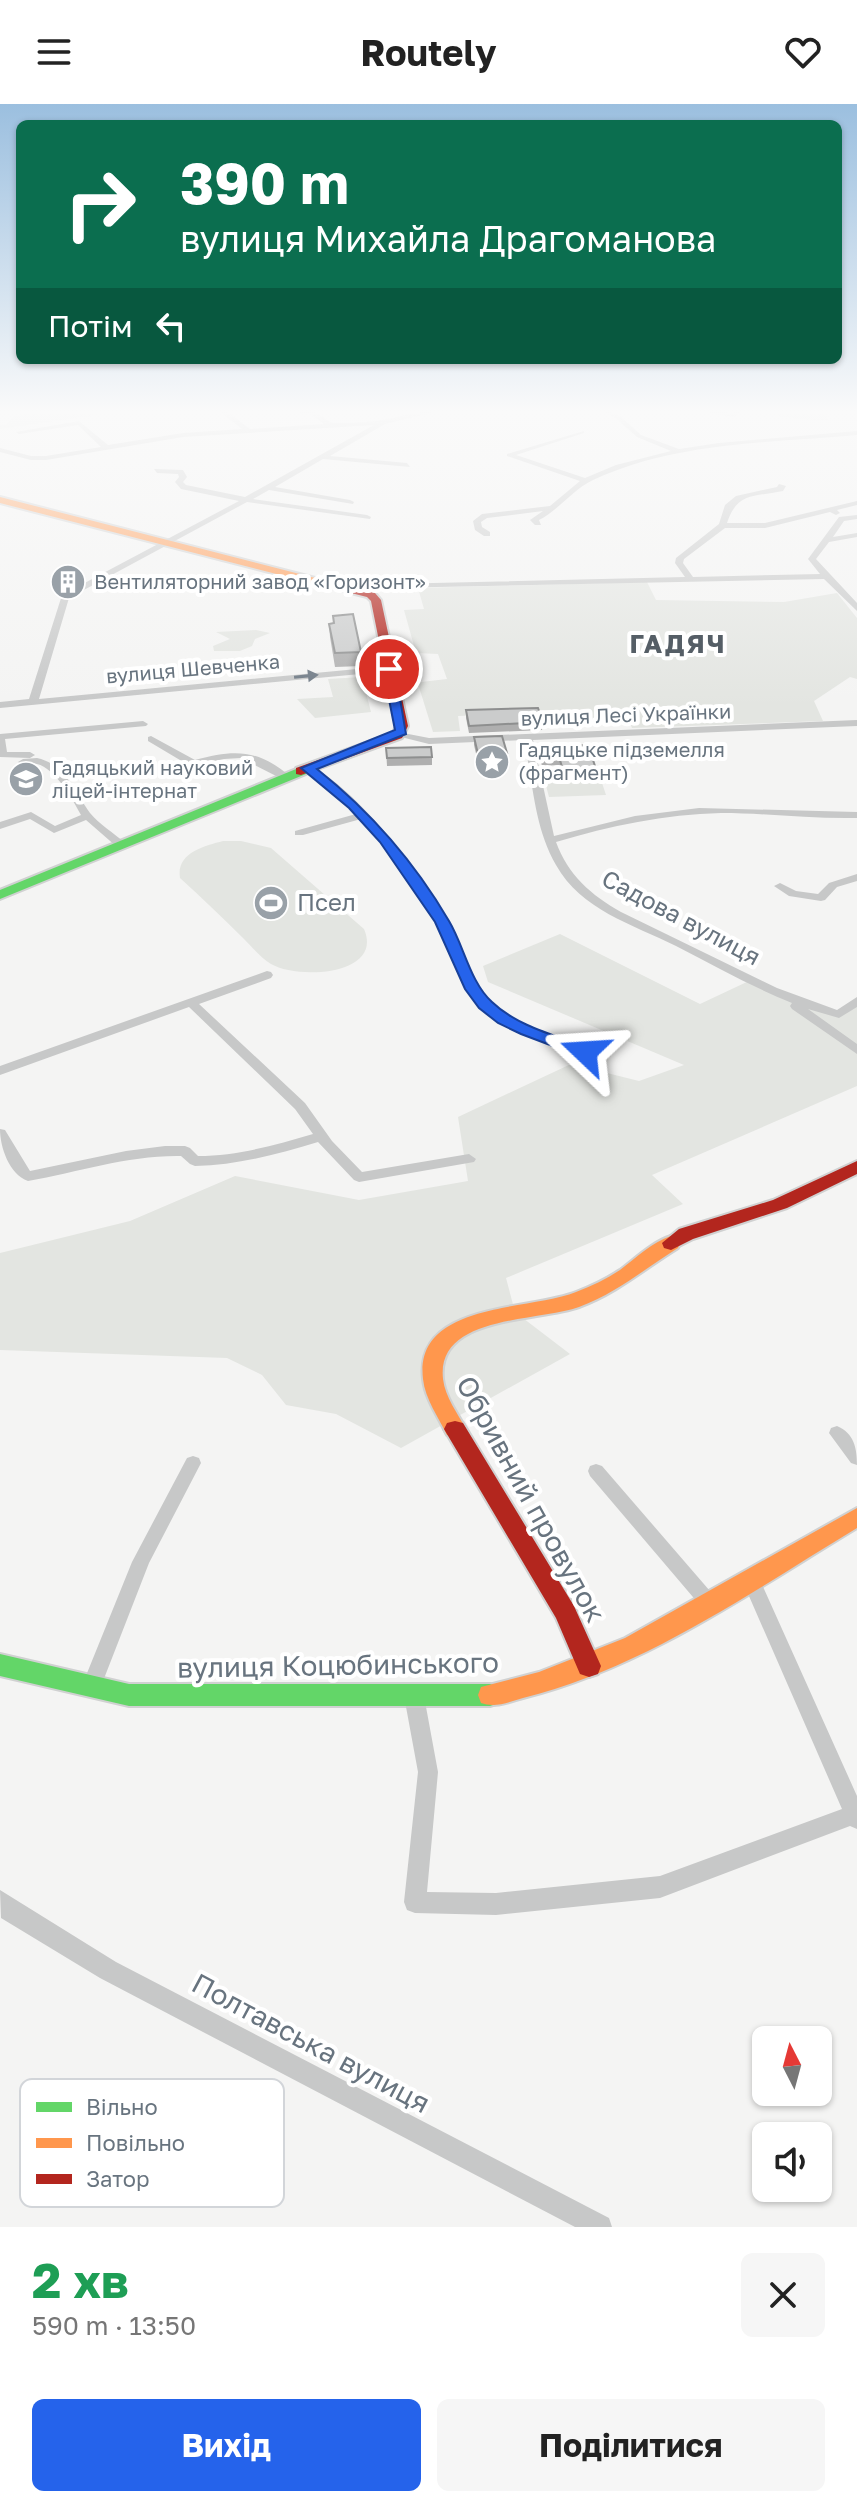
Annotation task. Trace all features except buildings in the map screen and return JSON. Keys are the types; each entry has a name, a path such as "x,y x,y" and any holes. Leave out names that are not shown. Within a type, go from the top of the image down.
{"street":[{"path":"2,893 400,731 376,600 354,589 37,509"},
{"path":"33,702 65,597 229,509"},
{"path":"311,509 367,517"},
{"path":"487,534 478,528 477,521 485,516 544,509"},
{"path":"538,523 534,520 552,509"},
{"path":"690,578 679,563 680,558 723,525 728,509"},
{"path":"723,525 759,529 831,509"},
{"path":"831,509 842,519"},
{"path":"856,606 812,559 842,519 857,517"},
{"path":"827,540 857,535"},
{"path":"354,589 826,576"},
{"name":"вулиця Шевченка","path":"0,705 389,669"},
{"name":"вулиця Лесі Українки","path":"400,731 429,741 857,723"},
{"path":"121,845 87,816 76,795 47,764 3,755 0,738 143,724"},
{"name":"Садова вулиця","path":"528,737 541,812 552,840 572,881 599,904 779,994 839,1014 857,1001"},
{"path":"151,739 194,764 231,752 245,754 286,777"},
{"path":"308,768 363,815 385,839 442,922 473,989 485,1005 504,1020 527,1031 585,1052"},
{"path":"552,840 595,827 664,813 721,810 822,817 857,815"},
{"path":"0,826 31,815 54,830 87,816"},
{"path":"299,833 363,815"},
{"path":"780,886 793,894 821,898 833,885 857,877"},
{"path":"0,1071 267,975"},
{"name":"Садова вулиця","path":"779,994 857,1050"},
{"path":"190,1002 300,1106 359,1177 469,1159"},
{"path":"0,1133 28,1176 143,1153 177,1150 185,1151 195,1161 212,1162 322,1136"},
{"name":"Обривний провулок","path":"589,1666 566,1613 439,1398 432,1377 432,1357 444,1340 466,1323 568,1303 615,1283 678,1238 780,1204 857,1167"},
{"path":"837,1433 857,1458"},
{"path":"91,1688 141,1562 193,1463"},
{"path":"596,1471 710,1604"},
{"name":"вулиця Коцюбинського","path":"0,1665 129,1695 484,1696 533,1687 619,1655 857,1517"},
{"path":"414,1696 428,1772 415,1902 496,1904 660,1887 856,1816 751,1580"},
{"name":"Полтавська вулиця","path":"0,1901 9,1910 108,1970 600,2227"}],"shaded area":[{"path":"647,582 656,600 784,602 837,593 857,618 857,679 850,677 814,701 823,721 632,728 628,718 564,720 560,712 458,716 460,731 433,732 419,687 421,682 447,679 438,654 416,653 404,610 424,609 418,588"},
{"path":"256,630 270,633 255,639 252,646 240,651 214,651 213,646 230,639 216,632"},
{"path":"362,677 371,712 315,718 297,699 333,697 328,679"},
{"path":"601,780 606,795 549,797 545,782"},
{"name":"Псел","path":"223,841 241,841 271,848 364,929 367,944 362,956 350,965 318,972 284,969 264,959 180,878 182,862 187,857 200,848"},
{"path":"560,934 700,1004 751,980 839,1014 857,1001 857,1086 652,1175 683,1204 506,1278 515,1312 570,1354 401,1448 336,1414 286,1405 262,1375 227,1358 0,1350 0,1253 130,1221 235,1176 359,1200 468,1181 458,1117 571,1064 639,1081 684,1065 488,982 483,966"}],"traffic: fast":[{"path":"0,895 301,771"},
{"path":"0,1665 129,1695 490,1695"}],"traffic: slow":[{"path":"35,509 319,582"},
{"path":"455,1429 433,1379 433,1357 443,1340 460,1328 482,1320 553,1307 594,1293 616,1282 671,1243"},
{"path":"490,1695 539,1683 633,1646 680,1622 857,1517"}],"traffic: jam":[{"path":"301,771 398,735 402,726 376,600 371,595 319,582"},
{"path":"671,1243 686,1234 780,1204 857,1167"},
{"path":"455,1429 566,1613 589,1666"}],"place":[{"name":"Вентиляторний завод «Горизонт»","path":"68,582"},
{"name":"Гадяцьке підземелля (фрагмент)","path":"492,762"},
{"name":"Гадяцький науковий ліцей-інтернат","path":"26,779"},
{"name":"Псел","path":"271,903"}],"district":[{"name":"ГАДЯЧ","path":"678,644"}],"route":[{"path":"389,669 401,732 308,768 354,805 385,839 442,922 473,989 485,1005 504,1020 527,1031 585,1052"}]}
